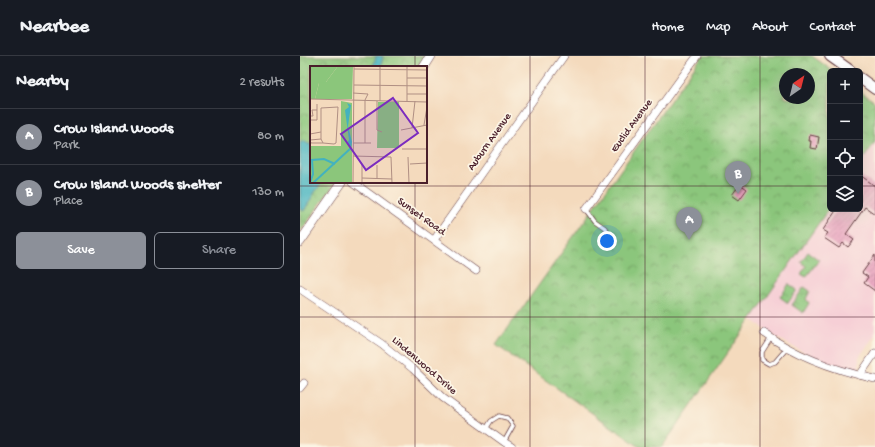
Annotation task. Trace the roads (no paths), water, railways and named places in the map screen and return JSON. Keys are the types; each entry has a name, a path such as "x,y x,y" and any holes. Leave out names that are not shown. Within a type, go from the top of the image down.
{"main road":[{"path":"830,56 847,68"},
{"path":"863,80 875,89"}],"street":[{"path":"425,66 431,56"},
{"name":"Auburn Avenue","path":"434,240 564,56"},
{"name":"Euclid Avenue","path":"586,209 697,56"},
{"path":"300,242 341,183"},
{"name":"Sunset Road","path":"354,183 476,271"},
{"name":"Lindenwood Drive","path":"300,289 382,344 413,369 443,398 512,447"},
{"path":"764,333 787,348 827,366 875,379"},
{"path":"860,376 875,353"}],"lane":[{"path":"586,209 595,221 605,228 614,244"},
{"path":"772,338 762,352 762,360 769,364 775,362 787,348"},
{"path":"486,429 491,421 498,416 507,418 513,426 504,442"}],"water":[{"path":"376,56 383,56 381,66 373,66"},
{"path":"303,141 310,144 310,183 322,183 304,211 300,209 300,143"}],"place":[{"name":"Crow Island Woods shelter","path":"738,194"},
{"name":"Crow Island Woods","path":"689,240"}]}
